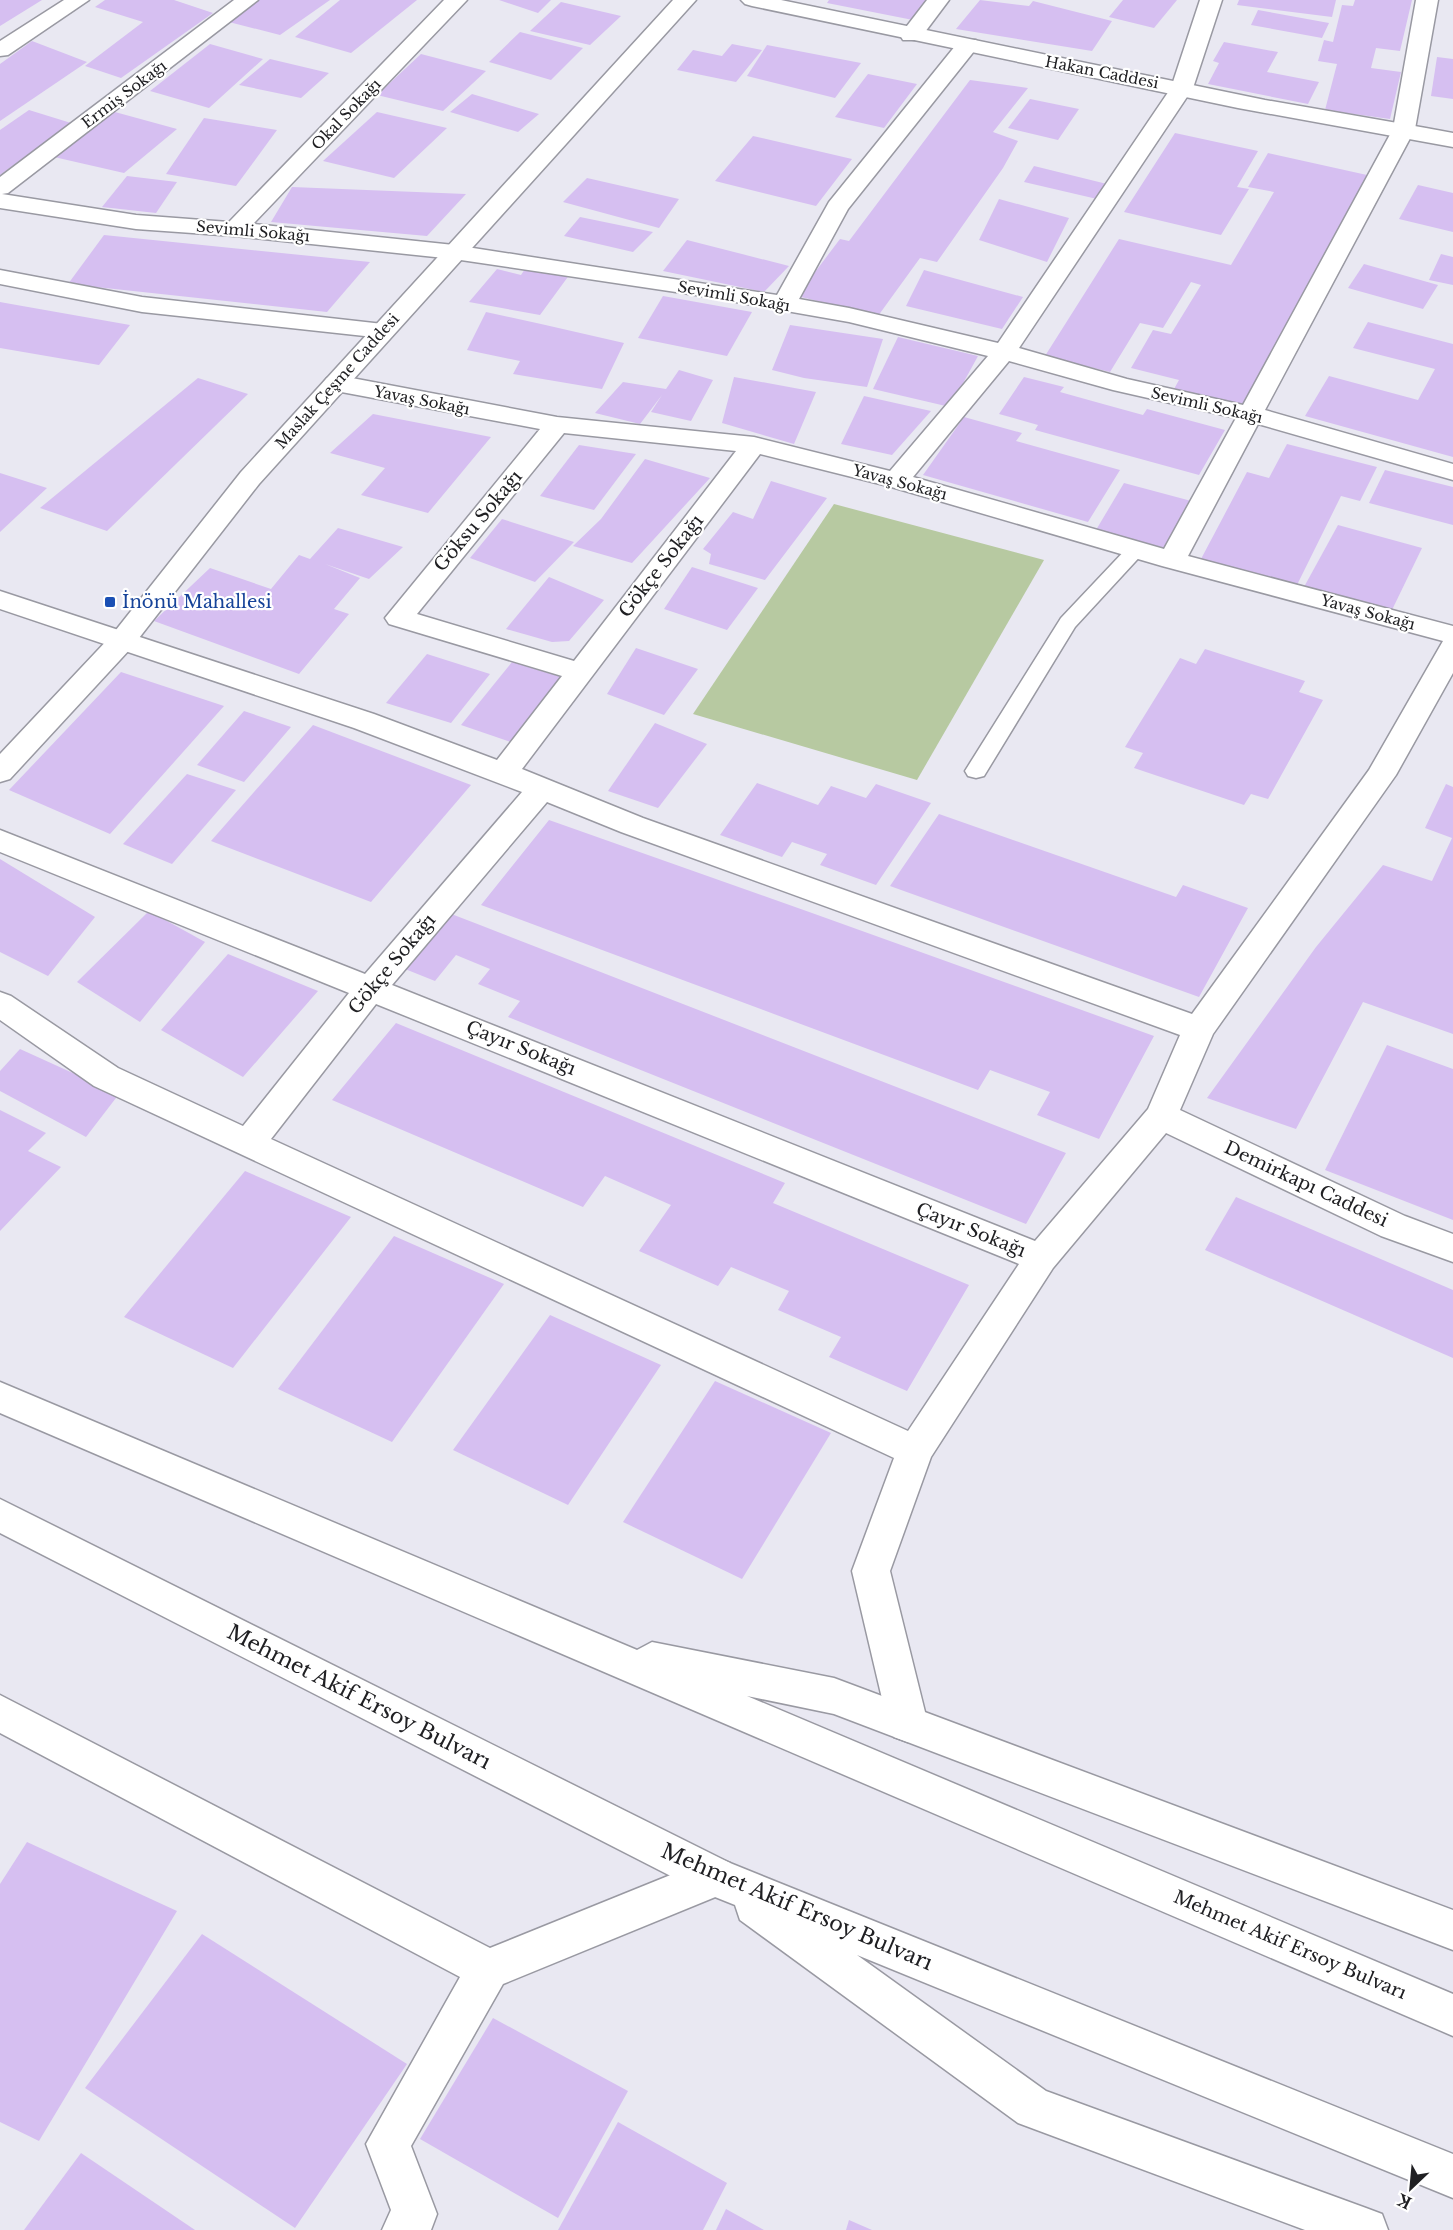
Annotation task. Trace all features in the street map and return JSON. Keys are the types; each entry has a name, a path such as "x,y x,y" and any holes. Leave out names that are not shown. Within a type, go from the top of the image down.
{"street":[{"path":"0,50 78,0"},
{"name":"Ermiş Sokağı","path":"0,188 247,0"},
{"name":"Okal Sokağı","path":"235,228 456,0"},
{"name":"Maslak Çeşme Caddesi","path":"0,772 122,641 250,478 685,0"},
{"name":"Hakan Caddesi","path":"752,0 911,35 1240,101 1404,129 1453,140"},
{"path":"911,35 938,0"},
{"path":"896,480 1005,352 1182,88 1211,0"},
{"path":"1172,560 1404,129 1427,0"},
{"path":"784,304 837,207 968,45"},
{"name":"Sevimli Sokağı","path":"0,201 136,222 235,228 454,252 849,315 1005,352 1122,385 1251,414 1453,471"},
{"path":"0,277 33,285 168,308 383,331"},
{"name":"Yavaş Sokağı","path":"336,383 557,425 754,445 896,480 1136,550 1453,635"},
{"name":"Göksu Sokağı","path":"557,425 399,618 580,672"},
{"name":"Gökçe Sokağı","path":"503,772 754,445"},
{"path":"0,600 234,676 503,772 541,790 1199,1029"},
{"path":"908,1724 871,1571 915,1451 1041,1258 1161,1116 1199,1029 1381,775 1453,648"},
{"name":"Gökçe Sokağı","path":"249,1143 371,988 541,790"},
{"name":"Çayır Sokağı","path":"0,840 1041,1258"},
{"path":"0,1004 106,1077 915,1451"},
{"name":"Demirkapı Caddesi","path":"1161,1116 1393,1226 1453,1248"},
{"name":"Mehmet Akif Ersoy Bulvarı","path":"0,1397 1453,2015"},
{"name":"Mehmet Akif Ersoy Bulvarı","path":"0,1515 715,1877 1453,2176"},
{"path":"584,1646 834,1696 1453,1930"},
{"path":"0,1713 488,1970"},
{"path":"419,2225 388,2144 488,1970 715,1877 1033,2108 1366,2230"}],"lane":[{"path":"976,771 1068,623 1136,550"}],"green space":[{"path":"834,504 1044,560 917,780 693,714"}],"building":[{"path":"0,0 42,0 0,26"},
{"path":"105,0 174,0 213,13 121,78 85,66 143,22 95,7"},
{"path":"258,0 330,0 280,35 229,22"},
{"path":"340,0 417,0 351,53 295,37"},
{"path":"499,0 551,0 538,13"},
{"path":"829,0 927,0 913,20 827,3"},
{"path":"980,0 1029,6 1033,1 1112,21 1092,51 956,29"},
{"path":"1123,0 1177,0 1154,28 1109,17"},
{"path":"1239,0 1336,0 1332,17 1237,5"},
{"path":"1355,0 1412,0 1400,51 1376,48 1371,68 1401,72 1390,119 1325,110 1337,64 1318,61 1324,40 1333,42 1342,5 1353,6"},
{"path":"561,2 621,16 590,45 530,31"},
{"path":"1258,10 1329,23 1322,38 1251,25"},
{"path":"520,32 583,48 551,80 489,62"},
{"path":"32,41 87,62 0,121 0,64"},
{"path":"1224,42 1278,52 1267,72 1319,82 1308,104 1208,84 1219,63 1213,61"},
{"path":"210,44 263,59 209,108 150,91"},
{"path":"732,44 762,50 736,82 677,70 693,50 722,56"},
{"path":"767,45 861,63 835,98 747,76"},
{"path":"421,54 486,71 443,111 377,95"},
{"path":"1437,57 1453,59 1453,99 1431,96"},
{"path":"270,59 329,73 301,98 239,85"},
{"path":"868,74 917,84 884,128 835,117"},
{"path":"970,80 1028,88 993,132 1018,141 1003,168 937,262 920,258 878,316 797,296 840,239 849,241"},
{"path":"472,94 539,114 518,132 450,112"},
{"path":"1030,99 1079,109 1058,140 1008,128"},
{"path":"104,109 177,129 124,173 54,157"},
{"path":"29,110 71,123 0,175 0,130"},
{"path":"377,112 447,128 394,178 323,161"},
{"path":"204,118 277,130 236,186 166,174"},
{"path":"1175,133 1258,151 1237,187 1249,189 1221,235 1124,212"},
{"path":"753,136 852,159 816,206 715,181"},
{"path":"1268,153 1367,175 1243,406 1174,389 1179,380 1131,368 1153,330 1171,334 1201,285 1191,282 1163,328 1140,323 1110,372 1045,356 1119,239 1231,265 1274,192 1248,187"},
{"path":"1034,166 1107,184 1097,199 1024,182"},
{"path":"127,176 177,182 156,213 102,207"},
{"path":"587,178 679,199 659,228 563,202"},
{"path":"1418,185 1453,193 1453,232 1399,219"},
{"path":"292,187 466,194 427,236 271,222"},
{"path":"999,199 1069,218 1047,262 979,240"},
{"path":"580,217 653,232 633,252 564,236"},
{"path":"104,235 370,262 327,312 68,284"},
{"path":"687,240 789,266 764,292 663,271"},
{"path":"1441,254 1453,257 1453,285 1429,280"},
{"path":"1364,264 1438,285 1423,309 1348,288"},
{"path":"497,269 521,275 525,269 570,274 540,315 469,302"},
{"path":"924,270 1023,297 1002,329 906,306"},
{"path":"663,296 752,312 727,356 638,338"},
{"path":"0,302 130,325 99,365 0,348"},
{"path":"486,312 624,343 602,389 513,374 520,361 467,350"},
{"path":"1368,322 1453,344 1453,457 1305,416 1329,376 1418,400 1435,369 1353,348"},
{"path":"790,325 883,339 867,387 804,378 772,370"},
{"path":"898,337 978,356 950,407 873,389"},
{"path":"679,370 713,380 691,421 651,412 662,395 640,424 595,413 623,382 666,389"},
{"path":"734,377 816,392 794,444 722,423"},
{"path":"1024,377 1064,387 1060,392 1143,415 1147,409 1225,430 1199,475 1035,430 1038,425 999,414"},
{"path":"198,378 248,394 107,531 40,508"},
{"path":"864,396 931,411 892,455 841,444"},
{"path":"373,414 491,437 428,513 361,495 385,468 330,453"},
{"path":"964,417 1022,433 1016,441 1120,470 1088,522 923,475"},
{"path":"1287,444 1377,467 1360,501 1341,496 1297,585 1201,559 1247,472 1269,478"},
{"path":"579,445 636,454 594,510 540,496"},
{"path":"645,459 710,478 632,563 573,546 601,519"},
{"path":"1385,470 1453,487 1453,525 1369,503"},
{"path":"0,473 47,488 0,532"},
{"path":"771,481 827,498 765,580 709,564 711,554 703,549 733,512 753,519"},
{"path":"1124,483 1195,502 1169,549 1096,530"},
{"path":"502,519 574,542 535,582 470,558"},
{"path":"1338,525 1422,548 1391,612 1304,587"},
{"path":"338,528 403,547 369,579 325,564 360,578 334,609 349,614 299,674 154,621 210,568 271,589 299,555 310,559"},
{"path":"692,567 758,588 727,630 664,609"},
{"path":"549,577 604,600 569,641 552,642 506,629"},
{"path":"636,648 698,669 664,715 607,694"},
{"path":"1205,649 1305,681 1299,692 1323,700 1268,799 1251,794 1244,805 1134,768 1143,753 1125,747 1180,658 1196,664"},
{"path":"427,654 490,674 451,723 386,703"},
{"path":"512,662 561,677 511,742 461,725"},
{"path":"121,672 224,706 110,834 9,790"},
{"path":"244,711 291,727 244,782 197,765"},
{"path":"655,723 707,744 658,808 608,791"},
{"path":"313,725 471,785 371,902 211,841"},
{"path":"187,774 236,790 172,864 123,844"},
{"path":"757,783 818,805 831,786 866,798 876,784 931,803 876,885 820,865 827,854 792,842 782,857 720,835"},
{"path":"1446,784 1453,787 1453,1034 1363,1002 1296,1129 1207,1098 1316,947 1383,865 1432,881 1452,838 1425,828"},
{"path":"939,814 1176,897 1183,885 1248,908 1199,997 890,886"},
{"path":"549,820 1154,1036 1099,1139 1037,1115 1050,1092 990,1070 978,1090 481,905"},
{"path":"0,859 95,917 48,976 0,952"},
{"path":"441,910 1066,1153 1026,1224 508,1017 520,1001 478,984 490,969 456,955 435,981 395,965"},
{"path":"149,911 205,942 140,1022 77,982"},
{"path":"228,954 318,991 243,1077 161,1030"},
{"path":"396,1023 785,1183 773,1203 969,1285 907,1391 829,1357 841,1337 778,1310 789,1291 731,1267 718,1286 639,1251 671,1205 605,1176 583,1207 332,1100"},
{"path":"1387,1045 1453,1069 1453,1220 1325,1170"},
{"path":"20,1049 119,1094 86,1137 0,1091 0,1071"},
{"path":"0,1110 46,1133 28,1151 61,1167 0,1231"},
{"path":"245,1171 351,1217 233,1368 124,1317"},
{"path":"1236,1197 1453,1290 1453,1358 1205,1250"},
{"path":"394,1236 504,1284 392,1442 278,1389"},
{"path":"550,1315 661,1365 568,1505 453,1450"},
{"path":"715,1381 831,1433 742,1579 623,1522"},
{"path":"27,1842 177,1911 39,2141 0,2122 0,1884"},
{"path":"202,1934 407,2064 295,2228 85,2088"},
{"path":"493,2018 628,2091 558,2218 420,2139"},
{"path":"618,2122 727,2183 703,2230 558,2230"},
{"path":"81,2153 195,2230 24,2230"},
{"path":"726,2209 764,2230 716,2230"},
{"path":"849,2220 872,2230 846,2230"}],"place":[{"name":"İnönü Mahallesi","path":"110,602"}]}
